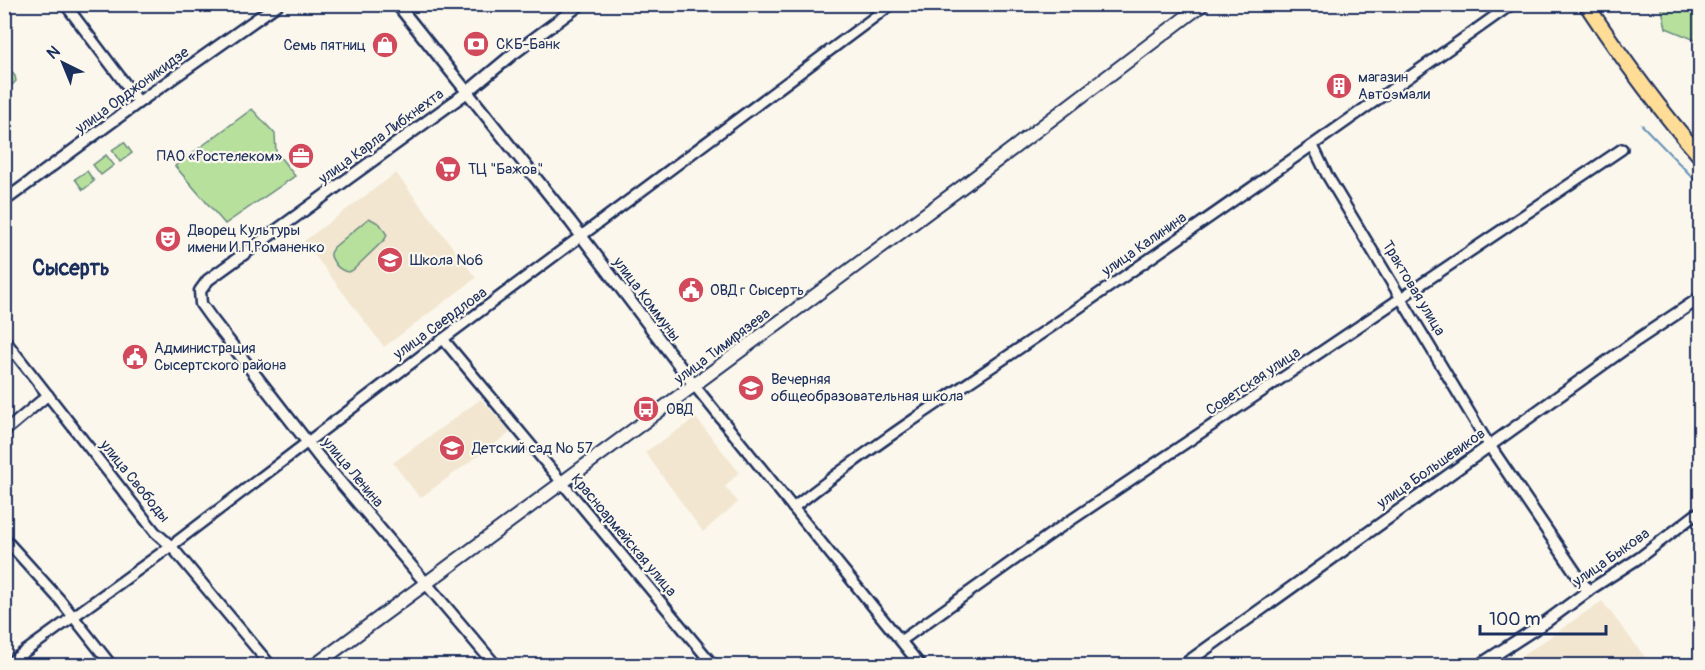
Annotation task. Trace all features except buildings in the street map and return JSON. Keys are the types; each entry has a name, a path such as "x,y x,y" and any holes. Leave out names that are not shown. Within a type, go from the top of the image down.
{"main road":[{"name":"улица Тимирязева","path":"314,666 966,184 1203,4"},
{"path":"1586,4 1612,45 1667,119 1701,156"}],"street":[{"path":"64,4 140,102"},
{"name":"улица Орджоникидзе","path":"4,201 278,4"},
{"name":"улица Коммуны","path":"396,4 581,237 694,385 921,666"},
{"name":"улица Карла Либкнехта","path":"200,291 208,279 466,93 513,54 581,4"},
{"name":"улица Свердлова","path":"5,666 171,546 307,441 892,4"},
{"name":"улица Калинина","path":"793,508 870,449 948,398 1313,146 1512,4"},
{"name":"Трактовая улица","path":"1313,146 1327,175 1489,445"},
{"name":"Советская улица","path":"902,640 1052,533 1622,149"},
{"name":"улица Ленина","path":"200,291 201,304 307,441 496,666"},
{"name":"улица Большевиков","path":"1182,666 1637,340 1701,298"},
{"name":"улица Свободы","path":"4,339 155,532 171,546 271,666"},
{"name":"Красноармейская улица","path":"443,339 714,666"},
{"path":"4,432 48,395"},
{"path":"1489,445 1588,591"},
{"name":"улица Быкова","path":"1478,666 1639,558 1701,511"},
{"path":"4,538 74,617 112,666"}],"shaded area":[{"name":"Школа №6","path":"396,173 476,278 384,347 304,241"},
{"name":"Детский сад № 57","path":"481,399 511,432 420,498 393,463"},
{"path":"696,418 739,472 725,487 738,502 703,532 645,452"},
{"path":"1602,601 1651,665 1509,665"}],"green space":[{"path":"1661,5 1700,5 1700,42 1666,28"},
{"path":"5,63 16,81 5,92"},
{"path":"252,109 275,134 276,152 295,176 225,224 175,166"},
{"path":"124,142 132,153 120,162 112,150"},
{"path":"106,155 114,165 101,175 93,165"},
{"path":"87,171 94,181 83,190 75,179"},
{"path":"369,218 380,224 387,235 385,239 353,270 349,272 342,270 334,263 330,253"}],"waterway":[{"path":"1642,125 1700,185"}],"place":[{"name":"СКБ-Банк","path":"476,44"},
{"name":"Семь пятниц","path":"385,45"},
{"name":"магазин Автоэмали","path":"1339,86"},
{"name":"ПАО «Ростелеком»","path":"301,156"},
{"name":"ТЦ \"Бажов\"","path":"448,169"},
{"name":"Дворец Культуры имени И.П.Романенко","path":"168,239"},
{"name":"Школа №6","path":"390,260"},
{"name":"ОВД г Сысерть","path":"691,290"},
{"name":"Администрация Сысертского района","path":"135,357"},
{"name":"Вечерняя общеобразовательная школа","path":"751,388"},
{"name":"ОВД","path":"646,409"},
{"name":"Детский сад № 57","path":"452,448"}],"district":[{"name":"Сысерть","path":"71,268"}]}
